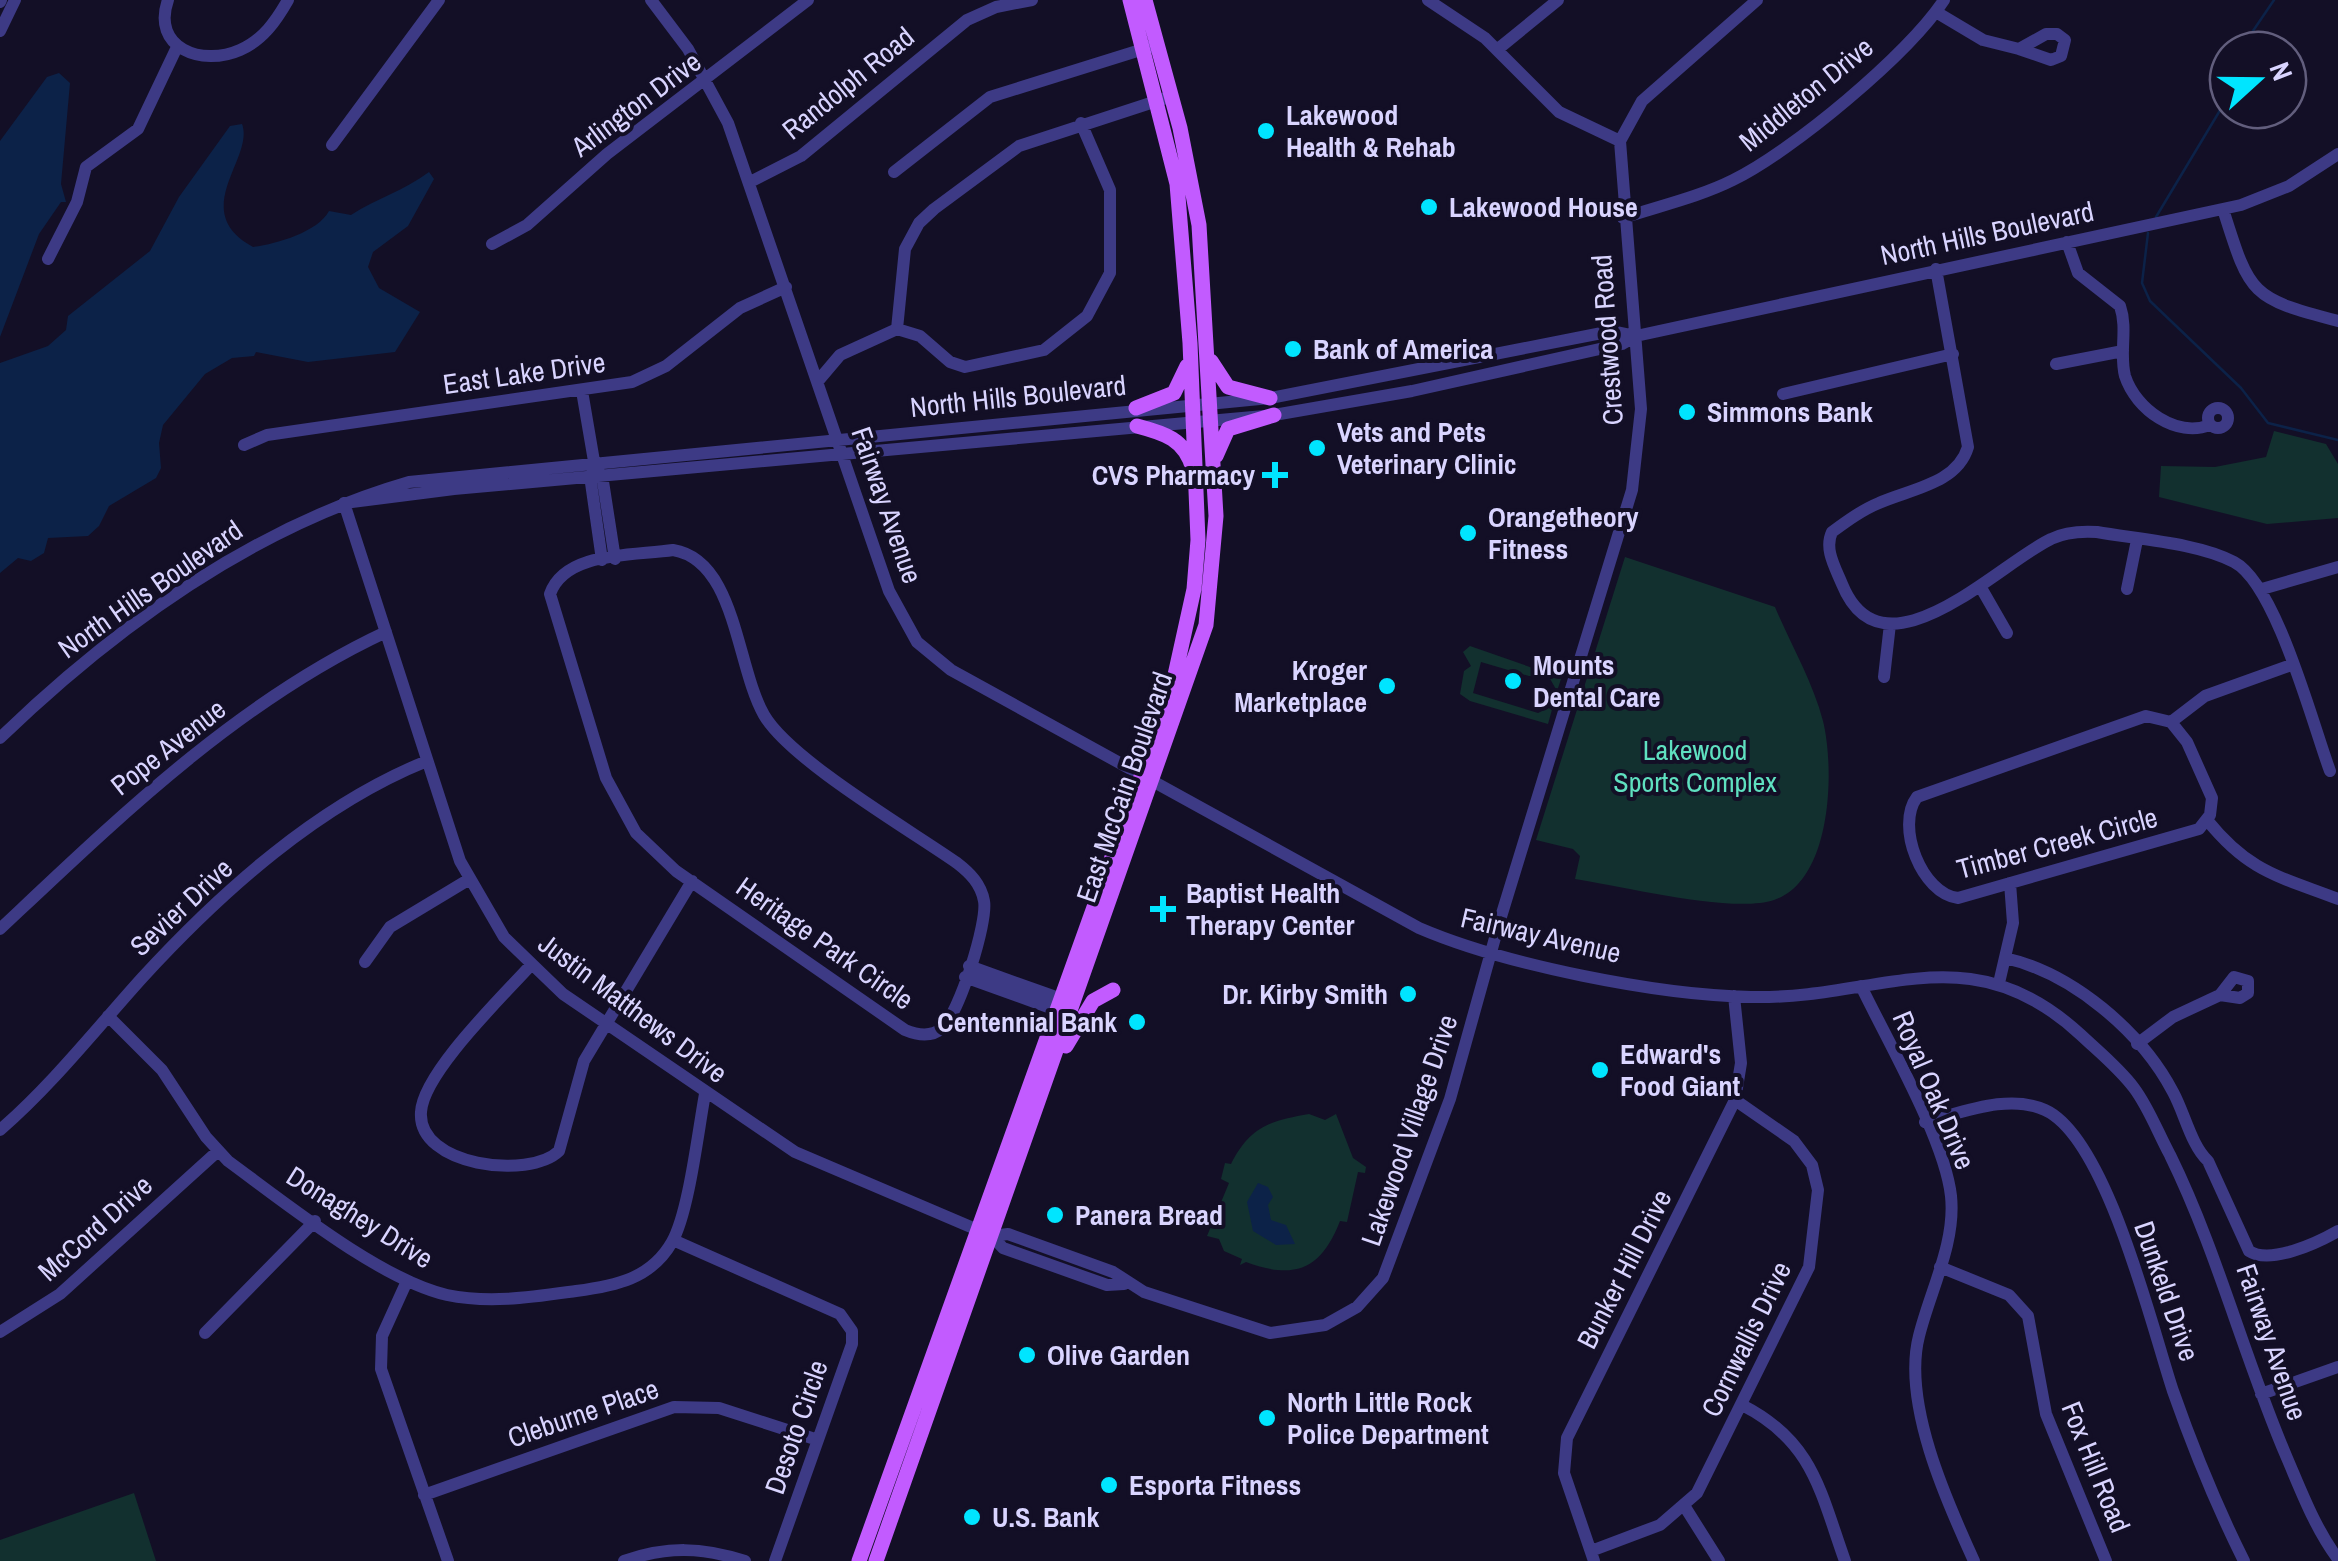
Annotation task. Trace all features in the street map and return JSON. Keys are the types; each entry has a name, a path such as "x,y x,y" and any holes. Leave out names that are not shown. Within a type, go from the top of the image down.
{"main road":[{"name":"East McCain Boulevard","path":"1130,0 1150,46 1195,200 1208,353 1201,412"},
{"name":"East McCain Boulevard","path":"1145,0 1150,46"},
{"name":"East McCain Boulevard","path":"876,1561 985,1232 1147,778 1194,589 1205,477 1201,412 1189,348 1181,215 1164,98"},
{"path":"1136,408 1174,393 1183,380 1189,348"},
{"path":"1208,353 1228,387 1272,407"},
{"path":"1137,426 1168,434 1205,477 1226,431 1272,407"},
{"path":"1050,1071 1093,1001 1113,990"},
{"name":"East McCain Boulevard","path":"859,1561 1050,1071 1065,1007"}],"street":[{"path":"0,31 16,0"},
{"path":"168,0 165,26 177,47 206,57 238,51 267,32 288,0"},
{"path":"332,145 439,0"},
{"name":"Fairway Avenue","path":"652,0 706,81 750,182 897,612 917,642 952,670 1419,928 1491,953 1675,991 1734,996 1941,976 1998,983 2053,1010 2120,1072 2146,1108 2216,1255 2261,1394 2307,1506 2338,1559"},
{"name":"Arlington Drive","path":"492,244 527,226 607,154 808,0"},
{"name":"Randolph Road","path":"750,182 801,156 966,20 1032,0"},
{"path":"1428,0 1498,49 1560,112 1620,141 1642,101 1757,0"},
{"path":"1498,49 1558,0"},
{"path":"1940,6 1983,40 2019,49"},
{"name":"Middleton Drive","path":"1623,218 1718,187 1768,160 1894,56 1940,6"},
{"path":"894,172 990,97 1150,46"},
{"path":"48,258 77,202 86,167 138,129 177,47"},
{"path":"897,329 905,249 919,223 1019,146 1164,98"},
{"path":"818,381 840,355 897,329 920,336 950,362 965,367 1044,350 1087,316 1110,273 1110,190 1082,123"},
{"name":"Crestwood Road","path":"1491,953 1632,490 1641,409 1623,218 1620,141"},
{"name":"North Hills Boulevard","path":"0,738 73,673 221,565 272,534 344,504 431,477 596,471 840,446 1136,408 1201,412 1412,391 1622,344 1636,336 2222,209 2289,186 2338,154"},
{"path":"2222,209 2243,271 2260,295 2338,321"},
{"path":"2067,242 2078,273 2120,306 2127,381 2166,422 2190,432 2210,425"},
{"path":"1936,270 1969,438 1960,464 1947,476 1868,508 1832,532 1829,540 1852,604 1890,624 1928,615 2061,535 2096,532 2226,558 2251,574 2262,589 2330,771"},
{"name":"East Lake Drive","path":"244,445 267,436 582,391 651,375 740,308 786,287"},
{"path":"2056,364 2123,351"},
{"path":"1784,394 1953,354"},
{"path":"582,391 608,559"},
{"name":"North Hills Boulevard","path":"840,446 1137,426 1201,412"},
{"name":"Justin Matthews Drive","path":"344,504 468,880 504,937 530,966 605,1024 796,1152 985,1232"},
{"path":"2127,589 2137,540"},
{"name":"Heritage Park Circle","path":"673,550 696,556 709,567 756,699 776,732 977,882 985,919 944,1027 931,1034 916,1035 692,881 650,848 616,802 550,594 562,573 608,559 673,550"},
{"path":"2262,589 2338,567"},
{"path":"1980,586 2006,633"},
{"path":"1884,677 1890,624"},
{"name":"Pope Avenue","path":"0,929 164,778 307,673 386,632"},
{"path":"2291,665 2205,696 2171,722 2187,742 2210,792 2207,820 2231,850 2254,867 2338,899"},
{"name":"Timber Creek Circle","path":"2171,722 2152,716 2128,720 1917,798 1908,814 1909,827 1934,889 1958,898 2189,834 2207,820"},
{"name":"Sevier Drive","path":"0,1130 166,953 294,839 354,796 427,761"},
{"path":"365,962 390,927 468,880"},
{"path":"530,966 457,1047 421,1111 425,1131 433,1142 464,1159 484,1164 534,1165 556,1155 566,1139 584,1061 692,881"},
{"path":"1998,983 2013,923 2010,883"},
{"name":"Lakewood Village Drive","path":"985,1232 1008,1234 1112,1272 1124,1284 1270,1333 1325,1325 1365,1300 1391,1264 1453,1088 1491,953"},
{"path":"2005,958 2060,977 2136,1044 2172,1089 2198,1152 2208,1161 2254,1254 2272,1255 2338,1231"},
{"path":"967,972 1065,1007"},
{"name":"Royal Oak Drive","path":"1861,986 1945,1167 1951,1194 1950,1232 1918,1336 1914,1382 1921,1417 1974,1561"},
{"path":"2136,1044 2172,1017 2220,995"},
{"name":"Bunker Hill Drive","path":"1593,1556 1564,1474 1567,1438 1735,1100 1741,1063 1734,996"},
{"name":"Donaghey Drive","path":"108,1016 162,1070 218,1152 408,1281 449,1296 490,1300 594,1289 627,1282 646,1271 673,1240"},
{"path":"673,1240 705,1094"},
{"name":"Cornwallis Drive","path":"1684,1507 1702,1484 1809,1268 1818,1190 1804,1152 1735,1100"},
{"name":"Dunkeld Drive","path":"1925,1122 2022,1103 2045,1110 2072,1133 2139,1269 2174,1392 2244,1561"},
{"name":"McCord Drive","path":"0,1332 60,1294 218,1152"},
{"path":"2173,1162 2198,1152"},
{"path":"205,1333 315,1221"},
{"name":"Desoto Circle","path":"673,1240 840,1314 848,1323 852,1344 775,1561"},
{"name":"Fox Hill Road","path":"1940,1267 2009,1294 2028,1316 2046,1414 2106,1561"},
{"path":"408,1281 382,1336 381,1368 448,1561"},
{"path":"2261,1394 2338,1368"},
{"path":"1742,1406 1782,1428 1803,1452 1844,1561"},
{"name":"Cleburne Place","path":"424,1494 674,1407 719,1408 818,1440"},
{"path":"1593,1556 1660,1525 1684,1507 1720,1561"},
{"path":"624,1561 676,1548 718,1552 745,1561"}],"green space":[{"path":"2274,431 2326,444 2338,464 2338,518 2267,524 2159,497 2161,466 2215,467 2266,457"},
{"name":"Lakewood Sports Complex","path":"1625,557 1775,607 1807,677 1827,742 1825,822 1808,871 1793,889 1774,900 1732,904 1575,879 1580,856 1573,849 1536,840"},
{"path":"1470,646 1550,674 1556,668 1564,670 1557,691 1549,677 1529,676 1481,662 1473,693 1538,713 1553,706 1548,724 1470,701 1460,694 1464,671 1471,666 1463,652"},
{"path":"1309,1114 1325,1120 1336,1114 1353,1158 1366,1167 1365,1173 1358,1172 1347,1222 1340,1221 1324,1251 1304,1267 1279,1270 1246,1262 1240,1265 1242,1259 1224,1251 1219,1239 1207,1236 1229,1183 1221,1179 1225,1163 1231,1164 1262,1128"},
{"path":"134,1493 156,1561 0,1561 0,1540"}],"water":[{"path":"59,73 70,83 61,184 66,202 61,202 39,234 0,337 0,141 47,77"},
{"path":"242,124 240,153 224,201 225,217 234,233 253,247 306,231 329,211 351,215 429,172 434,179 408,226 373,252 368,267 379,288 420,312 395,352 308,362 256,352 254,356 232,358 205,374 163,425 159,443 161,468 156,478 109,506 99,526 88,536 48,538 44,553 31,561 18,558 0,573 0,363 48,346 66,330 68,316 150,251 179,197 230,126"},
{"path":"1258,1183 1268,1187 1273,1197 1268,1205 1271,1220 1286,1225 1295,1244 1276,1245 1253,1231 1247,1202"}],"waterway":[{"path":"2254,30 2274,0"},
{"path":"2156,217 2208,130"},
{"path":"2148,233 2142,283 2150,301 2241,388 2268,423 2338,440"}],"place":[{"name":"Lakewood Health & Rehab","path":"1266,131"},
{"name":"Lakewood House","path":"1429,207"},
{"name":"Bank of America","path":"1293,349"},
{"name":"Simmons Bank","path":"1687,412"},
{"name":"Vets and Pets Veterinary Clinic","path":"1317,448"},
{"name":"CVS Pharmacy","path":"1275,475"},
{"name":"Orangetheory Fitness","path":"1468,533"},
{"name":"Mounts Dental Care","path":"1513,681"},
{"name":"Kroger Marketplace","path":"1387,686"},
{"name":"Baptist Health Therapy Center","path":"1163,909"},
{"name":"Dr. Kirby Smith","path":"1408,994"},
{"name":"Centennial Bank","path":"1137,1022"},
{"name":"Edward's Food Giant","path":"1600,1070"},
{"name":"Panera Bread","path":"1055,1215"},
{"name":"Olive Garden","path":"1027,1355"},
{"name":"North Little Rock Police Department","path":"1267,1418"},
{"name":"Esporta Fitness","path":"1109,1485"},
{"name":"U.S. Bank","path":"972,1517"}]}
